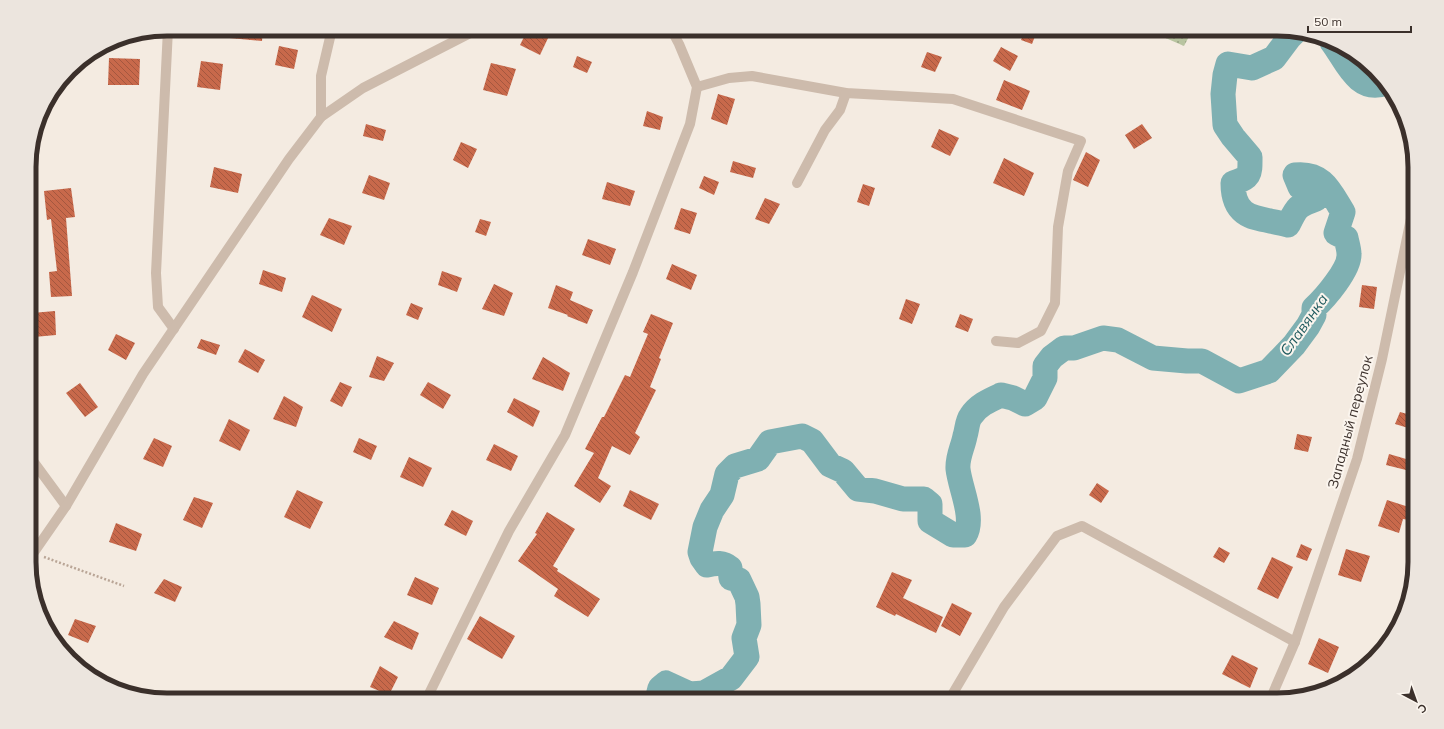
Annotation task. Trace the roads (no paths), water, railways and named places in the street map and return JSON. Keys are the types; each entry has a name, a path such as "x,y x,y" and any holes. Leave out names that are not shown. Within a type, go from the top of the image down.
{"street":[{"path":"168,36 156,272 158,308 174,329"},
{"path":"321,117 321,76 330,36"},
{"path":"36,550 66,506 143,374 289,159 321,117 363,88 464,36"},
{"path":"429,693 509,531 565,435 633,272 690,124 697,87 675,36"},
{"path":"697,87 729,78 752,76 846,93 953,98 1081,141 1068,171 1058,227 1055,303 1042,331 1018,343 996,341"},
{"path":"797,183 825,130 840,110 846,93"},
{"name":"Западный переулок","path":"1273,693 1295,642 1357,459 1382,359 1408,233"},
{"path":"36,466 66,506"},
{"path":"953,693 1004,607 1057,536 1082,526 1295,642"}],"waterway":[{"name":"Славянка","path":"704,693 731,678 747,657 744,638 749,625 747,597 739,580 731,578 730,568 725,565 707,565 702,558 700,552 705,527 712,510 722,495 727,474 735,466 758,459 770,442 802,436 812,441 830,465 843,471 858,489 875,491 903,499 924,499 930,504 930,521 953,535 965,535 968,528 968,512 959,477 958,465 959,456 970,418 981,406 1001,395 1013,398 1025,404 1035,398 1045,378 1045,366 1052,357 1064,348 1074,348 1103,338 1118,340 1153,358 1202,361 1239,381 1269,371 1294,345 1314,315 1314,308 1336,283 1346,267 1349,252 1346,238 1336,233 1343,212 1325,184 1305,175 1295,175 1300,187 1316,199 1305,203 1298,208 1288,225 1250,216 1243,211 1238,205 1234,196 1233,183 1243,179 1248,174 1250,157 1225,125 1223,94 1228,64 1252,68 1274,58 1290,37"},
{"name":"Славянка","path":"1339,52 1353,73 1360,80 1367,84 1379,84"},
{"name":"Славянка","path":"659,693 660,688 666,683 688,693"}]}
